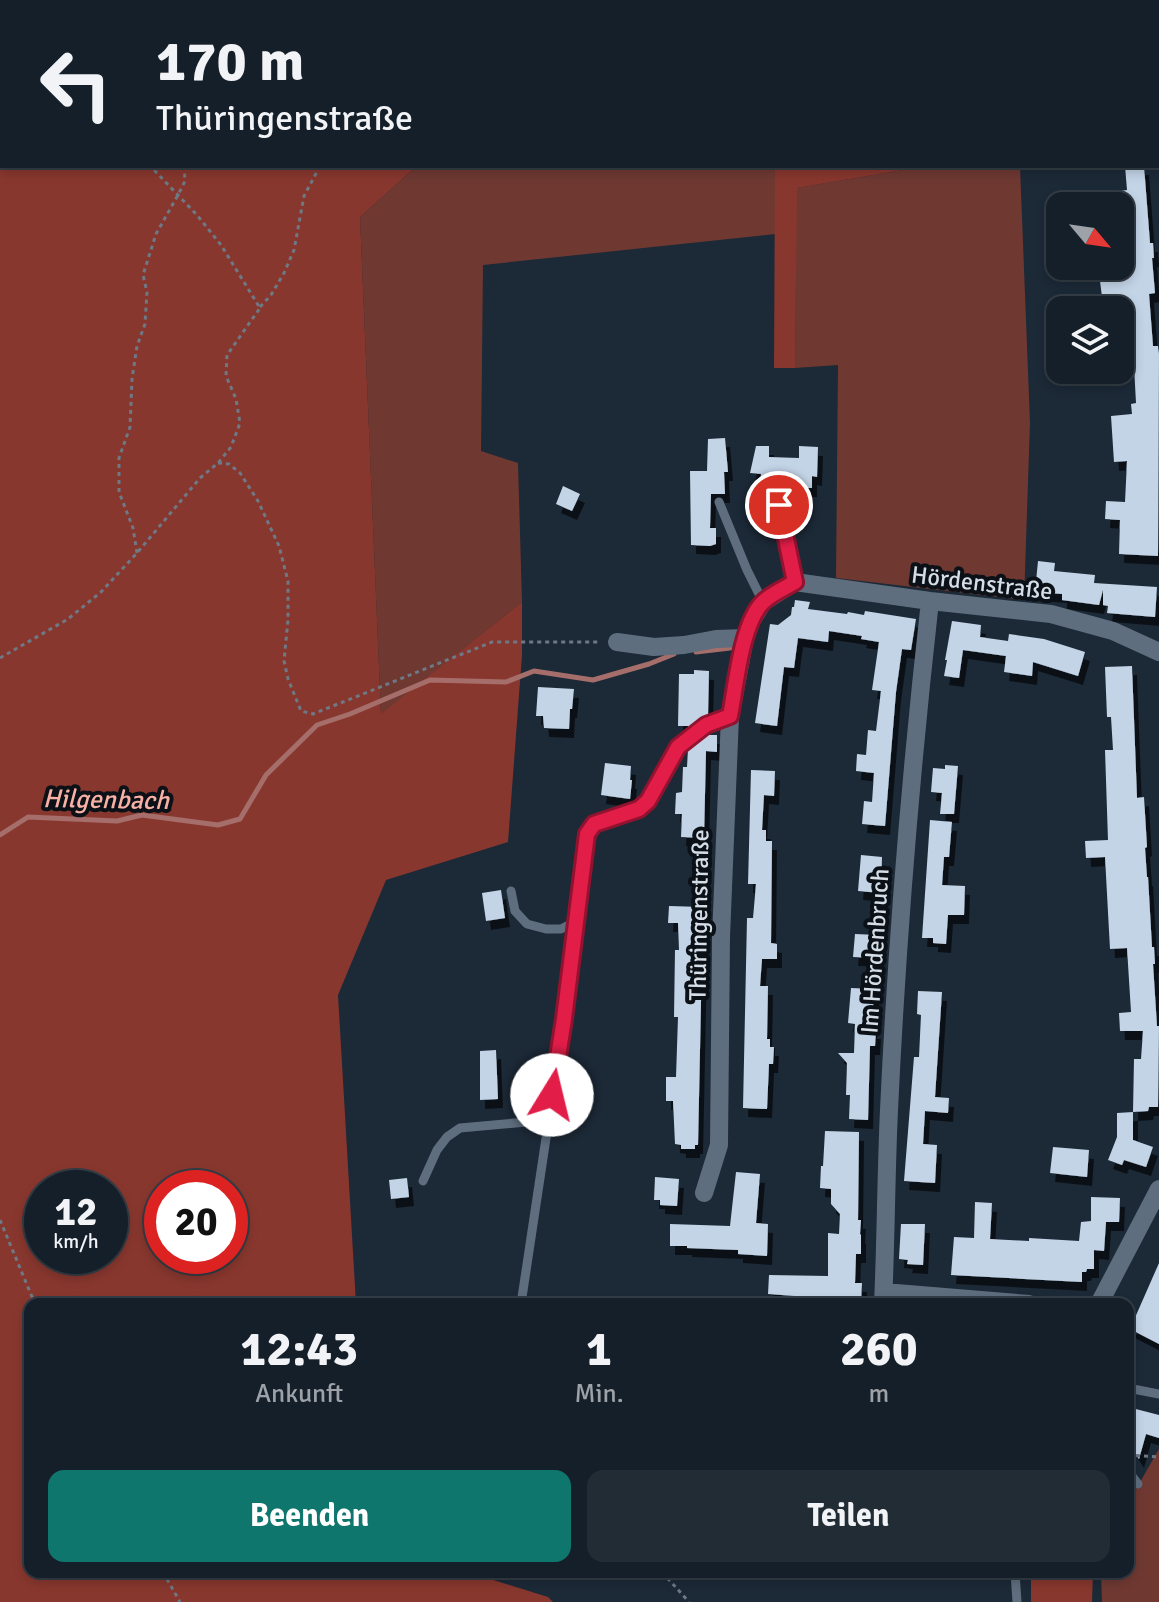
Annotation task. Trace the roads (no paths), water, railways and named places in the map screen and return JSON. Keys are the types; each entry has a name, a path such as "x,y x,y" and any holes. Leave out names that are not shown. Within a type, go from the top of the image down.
{"street":[{"path":"617,642 654,647 745,638 763,602 795,582"},
{"name":"Hördenstraße","path":"795,582 1051,614 1113,631 1159,652"},
{"name":"Im Hördenbruch","path":"883,1298 889,1111 901,914 930,601"},
{"name":"Thüringenstraße","path":"704,1193 719,1145 721,937 730,716 745,638"},
{"path":"1102,1298 1159,1189"}],"lane":[{"path":"719,502 763,602"},
{"path":"779,505 795,582"},
{"path":"522,1298 564,1019 587,834 594,824 639,809 648,801 678,747 706,725 730,716"},
{"path":"511,891 515,911 527,924 561,929 575,922"},
{"path":"423,1181 437,1150 447,1137 460,1128 548,1120"},
{"path":"1134,1389 1159,1394"},
{"path":"1134,1479 1138,1484"},
{"path":"1015,1578 1017,1602"}],"waterway":[{"name":"Hilgenbach","path":"696,652 730,648"},
{"name":"Hilgenbach","path":"0,835 28,817 117,821 142,815 218,825 240,819 266,775 317,725 430,680 506,682 534,671 593,680 674,654"}]}
